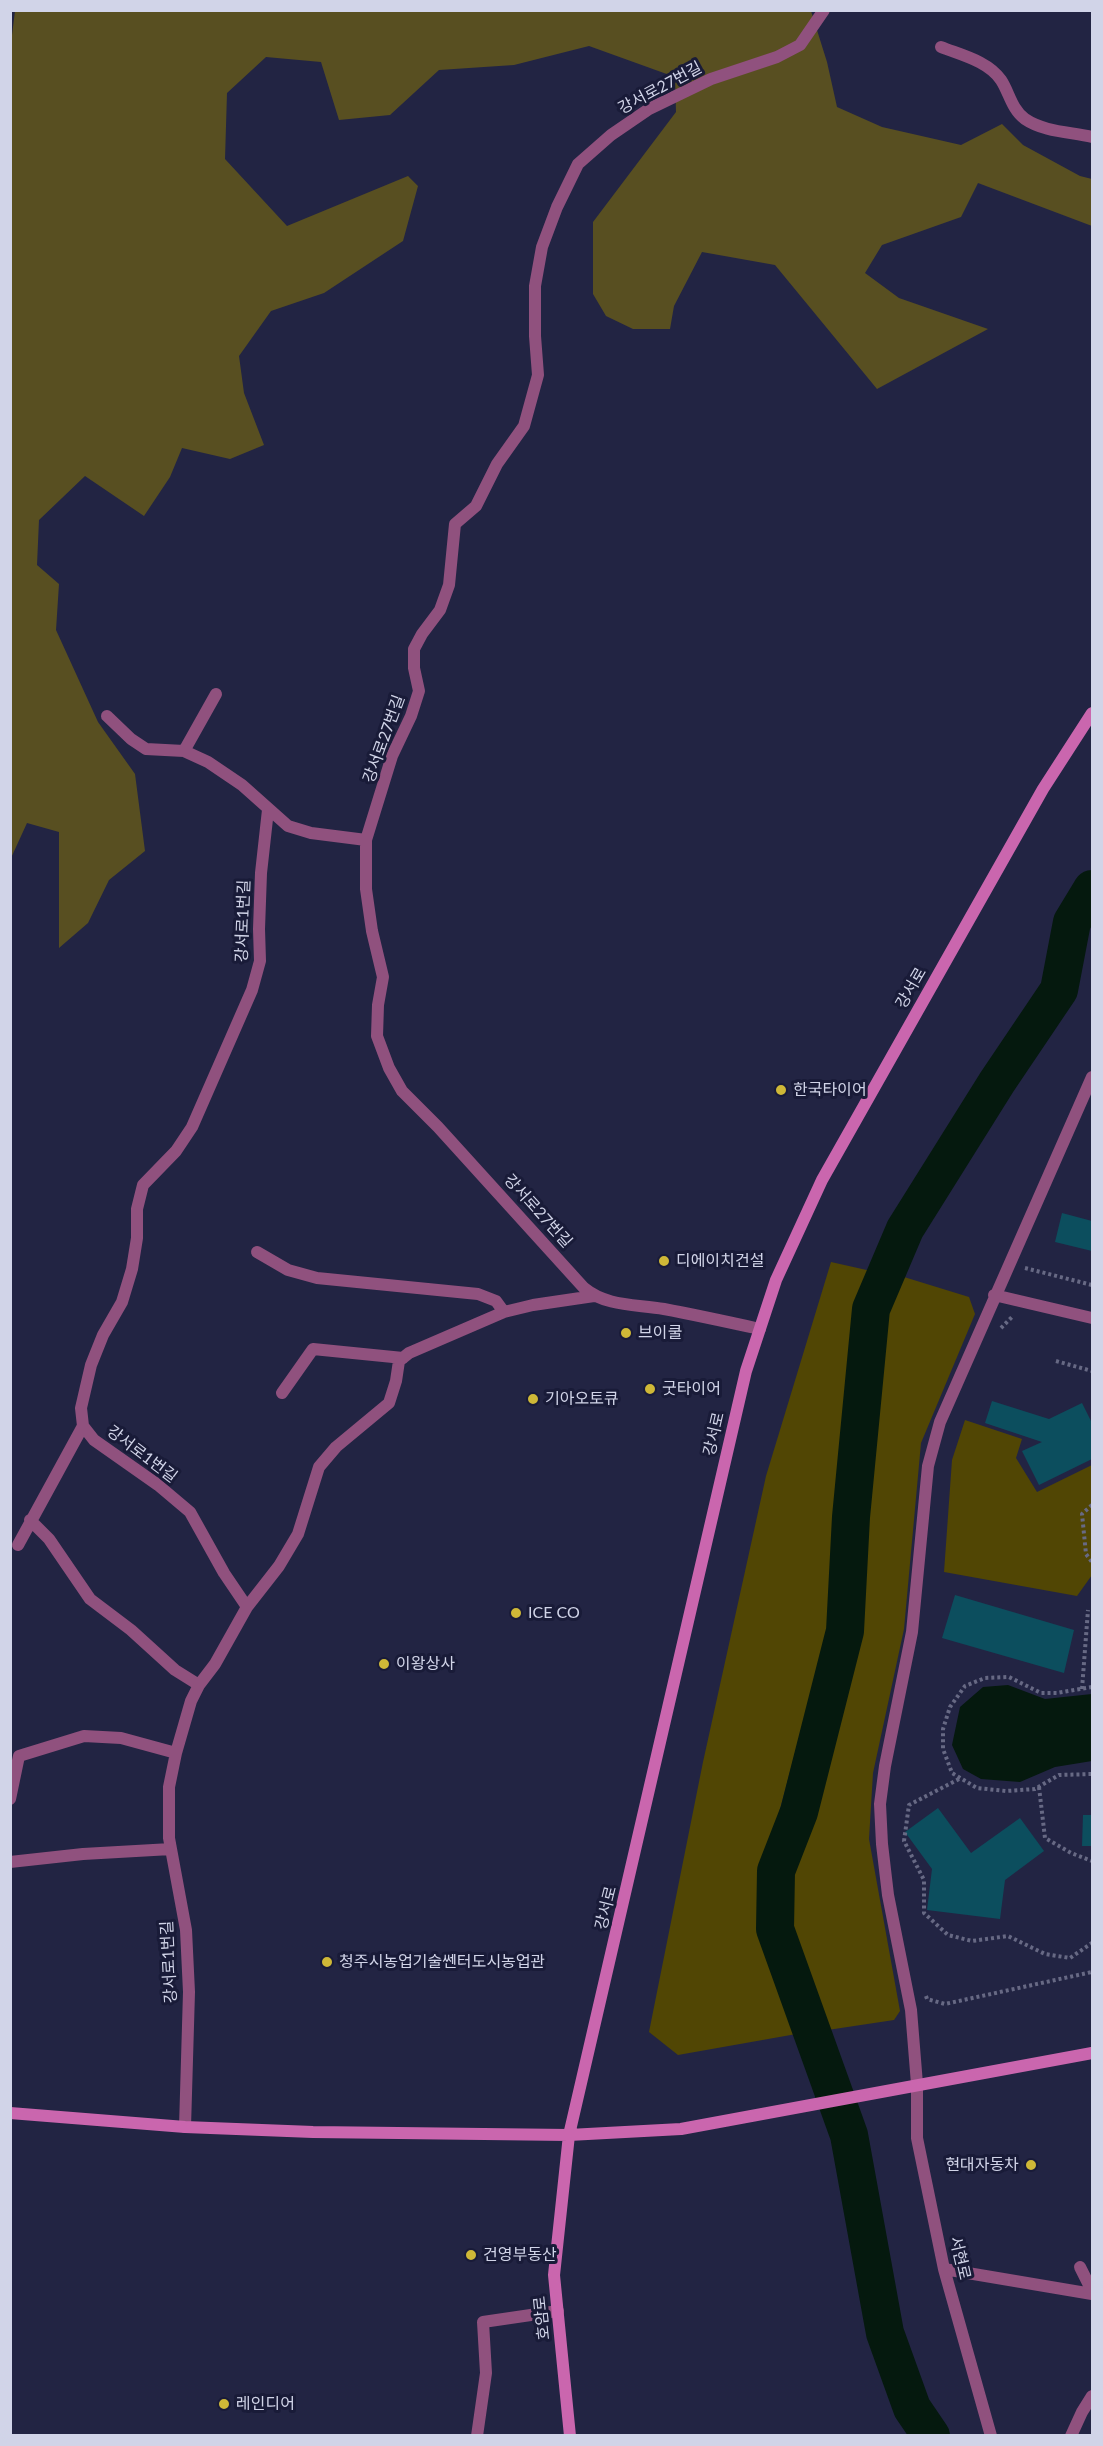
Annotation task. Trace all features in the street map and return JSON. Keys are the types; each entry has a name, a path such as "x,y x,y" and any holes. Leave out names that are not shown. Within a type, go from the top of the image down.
{"street":[{"name":"강서로27번길","path":"760,1329 662,1309 619,1304 594,1296 584,1288 438,1127 402,1091 389,1068 377,1036 378,1005 383,977 366,889 366,840 392,756 411,716 419,691 414,668 414,649 440,610 449,585 455,524 476,506 497,464 524,426 532,401 538,375 534,336 534,286 543,247 557,207 578,164 611,135 650,109 711,79 777,57 800,45 824,10"},
{"path":"941,47 990,67 1002,81 1012,104 1023,118 1055,130 1092,137"},
{"path":"184,751 216,694"},
{"name":"강서로","path":"564,2197 565,2161 569,2135 634,1861 700,1562 746,1371 776,1280 822,1180 1043,789 1092,713"},
{"path":"107,716 131,739 146,749 184,751 208,762 233,779 288,826 311,833 366,840"},
{"name":"강서로1번길","path":"185,2127 189,1992 186,1930 169,1838 169,1787 191,1701 247,1607 190,1512 150,1479 94,1440 83,1426 81,1408 91,1365 103,1335 122,1302 132,1269 137,1238 137,1209 143,1185 176,1151 192,1127 255,980 260,961 261,873 268,810"},
{"name":"서현로","path":"991,2436 944,2269 917,2138 917,2084 910,2010 888,1895 880,1804 885,1766 912,1632 928,1466 940,1422 1092,1077"},
{"path":"257,1252 288,1270 317,1278 478,1294 496,1302 504,1312"},
{"path":"994,1295 1092,1318"},
{"path":"247,1607 279,1566 298,1534 320,1467 336,1447 389,1403 399,1361 408,1353 504,1312 532,1305 594,1296"},
{"path":"282,1393 313,1349 403,1358"},
{"path":"18,1545 83,1426"},
{"path":"30,1520 49,1539 90,1599 131,1630 175,1670 199,1685"},
{"path":"10,1799 19,1756 84,1736 121,1738 176,1753"},
{"path":"10,1862 83,1854 171,1849"},
{"path":"10,2114 185,2127 313,2132 569,2135 681,2129 1092,2053"},
{"name":"호암로","path":"564,2197 554,2276 570,2436"},
{"path":"1080,2267 1092,2293"},
{"path":"944,2269 1092,2293"},
{"path":"477,2436 486,2373 483,2322 558,2311"},
{"path":"1071,2436 1092,2396"}],"path":[{"path":"1029,1258 1025,1269 1092,1285"},
{"path":"998,1330 1013,1316 1024,1319"},
{"path":"1056,1361 1092,1371"},
{"path":"1092,1505 1082,1514 1086,1554 1092,1562"},
{"path":"1082,1689 1088,1610"},
{"path":"1092,1687 1041,1693 1009,1677 985,1678 965,1686 950,1707 943,1729 943,1749 952,1773 977,1788 1006,1791 1039,1787 1059,1775 1092,1774"},
{"path":"960,1778 909,1805 904,1841 924,1880 924,1913 948,1935 972,1941 1008,1936 1045,1954 1070,1958 1092,1943"},
{"path":"1039,1787 1045,1838 1071,1853 1092,1861"},
{"path":"923,1988 927,1999 945,2004 1092,1972"}],"shaded area":[{"path":"15,11 811,11 827,62 837,107 882,127 961,145 1002,124 1023,145 1080,176 1092,179 1092,226 978,183 961,217 882,245 865,273 899,298 988,329 877,389 775,265 702,252 674,306 670,329 633,329 606,316 593,294 593,222 676,112 675,77 589,46 514,65 439,70 390,115 339,120 321,62 266,57 227,93 225,159 287,226 408,176 418,186 403,241 324,293 271,311 239,356 244,393 264,445 230,459 182,448 170,477 144,516 85,476 39,520 37,565 59,584 56,630 98,722 135,774 145,851 109,880 88,923 59,948 59,832 27,823 11,858 10,51"},
{"path":"831,1262 880,1273 862,1313 830,1623 766,1861 762,1936 802,2033 678,2055 649,2032 703,1762 766,1476"},
{"path":"904,1277 969,1297 975,1314 921,1443 904,1629 873,1773 869,1839 900,2011 894,2020 821,2031 797,1967 782,1898 798,1853 860,1632 869,1455 880,1334"},
{"path":"965,1420 1022,1439 1016,1458 1037,1492 1092,1465 1092,1575 1077,1596 944,1572 952,1460"},
{"path":"1008,1685 1045,1699 1092,1694 1092,1761 1055,1767 1020,1782 981,1779 963,1769 952,1745 960,1707 983,1687"}],"building":[{"path":"1062,1213 1092,1221 1092,1251 1055,1242"},
{"path":"992,1401 1049,1419 1082,1403 1092,1423 1092,1459 1039,1485 1022,1451 1042,1442 985,1423"},
{"path":"955,1595 1074,1630 1064,1673 942,1638"},
{"path":"938,1808 971,1853 1020,1818 1044,1851 1005,1880 1000,1919 927,1910 932,1869 905,1832"},
{"path":"1083,1815 1092,1815 1092,1846 1082,1846"}],"waterway":[{"path":"931,2436 912,2408 885,2333 849,2135 775,1929 776,1871 799,1812 845,1631 851,1517 871,1309 905,1229 997,1082 1059,990 1072,922 1092,889"}],"place":[{"name":"한국타이어","path":"781,1090"},
{"name":"디에이치건설","path":"664,1261"},
{"name":"브이쿨","path":"626,1333"},
{"name":"굿타이어","path":"650,1389"},
{"name":"기아오토큐","path":"533,1399"},
{"name":"ICE CO","path":"516,1613"},
{"name":"이왕상사","path":"384,1664"},
{"name":"청주시농업기술쎈터도시농업관","path":"327,1962"},
{"name":"현대자동차","path":"1031,2165"},
{"name":"건영부동산","path":"471,2255"},
{"name":"레인디어","path":"224,2404"}]}
